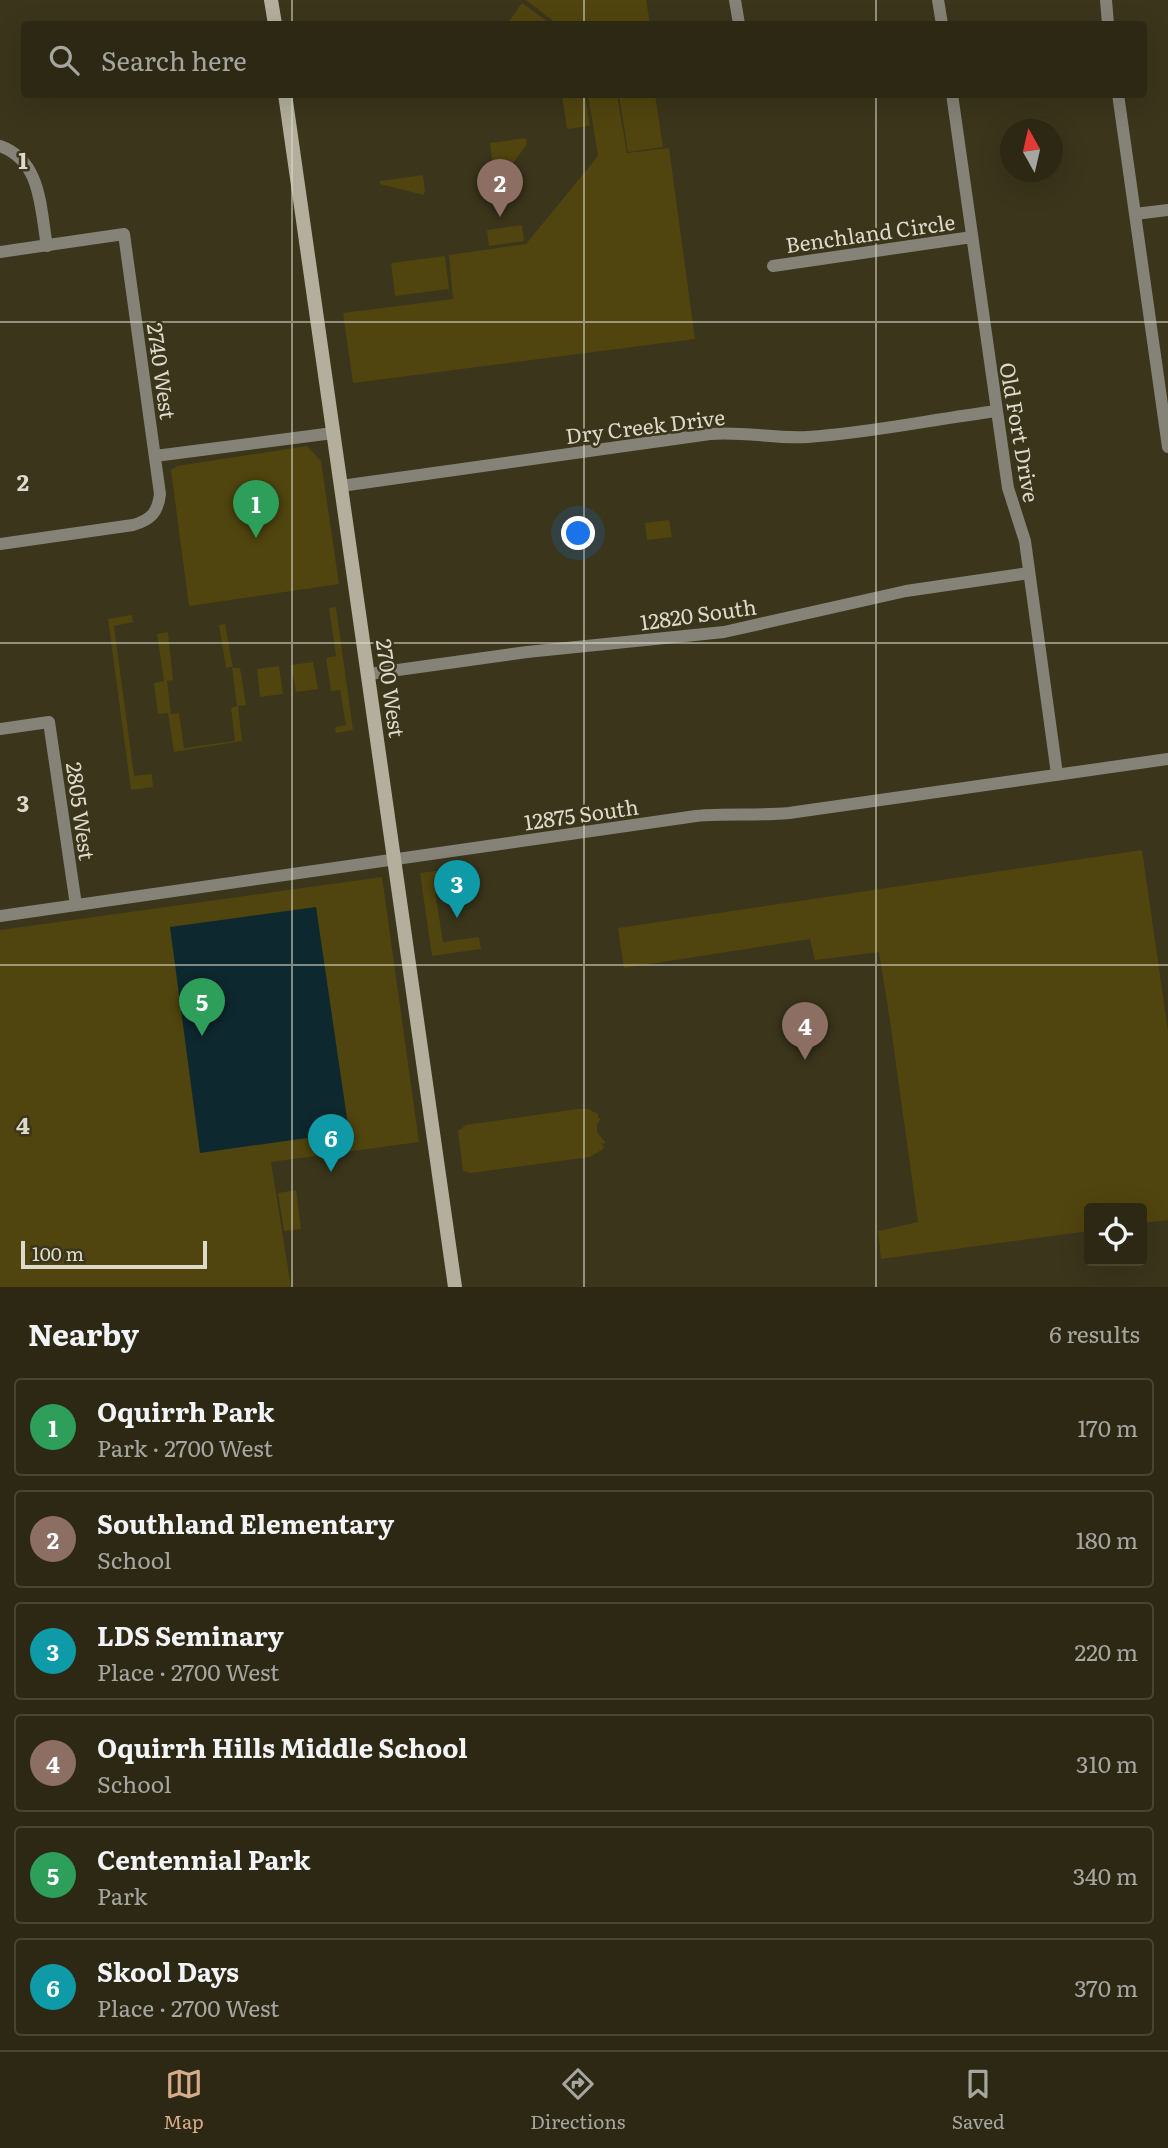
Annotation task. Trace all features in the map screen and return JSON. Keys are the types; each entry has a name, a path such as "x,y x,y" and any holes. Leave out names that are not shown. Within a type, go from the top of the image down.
{"main road":[{"path":"271,0 274,21"},
{"name":"2700 West","path":"286,98 455,1287"}],"street":[{"path":"735,0 738,21"},
{"path":"939,0 942,21"},
{"path":"1105,0 1108,21"},
{"name":"Old Fort Drive","path":"953,98 1008,488 1025,541 1057,774"},
{"path":"1119,98 1168,447"},
{"path":"0,146 10,149 33,173 47,246 0,252"},
{"path":"1135,214 1168,209"},
{"name":"2740 West","path":"0,544 133,525 156,512 160,494 124,234 47,246"},
{"name":"Benchland Circle","path":"773,266 972,237"},
{"name":"Dry Creek Drive","path":"341,486 710,434 730,432 786,437 824,436 997,411"},
{"path":"155,456 333,433"},
{"name":"12820 South","path":"369,674 527,652 724,632 906,591 1029,573"},
{"name":"2805 West","path":"0,729 49,722 76,905"},
{"name":"12875 South","path":"0,916 696,816 735,813 773,815 1168,759"}],"shaded area":[{"path":"526,0 646,0 650,21 553,21"},
{"path":"522,3 547,21 509,21"},
{"path":"562,98 585,98 590,126 567,129"},
{"path":"588,98 618,98 627,153 669,148 695,339 353,383 343,313 453,299 449,255 526,244 598,156"},
{"path":"619,98 655,98 663,147 628,152"},
{"path":"526,138 527,144 498,184 495,182 490,143"},
{"path":"423,175 424,195 380,184 380,181"},
{"path":"522,225 524,241 489,246 487,230"},
{"path":"445,256 449,289 395,296 391,263"},
{"path":"307,446 321,461 339,584 189,606 171,470 177,466"},
{"path":"669,520 672,537 647,540 645,523"},
{"path":"336,607 353,730 336,733 335,727 346,725 340,690 331,691 326,658 336,656 329,608"},
{"path":"132,615 133,622 114,626 134,776 152,774 153,787 131,790 108,619"},
{"path":"225,624 233,668 240,668 246,705 238,706 242,741 174,752 168,713 158,714 154,683 164,681 157,634 168,632 173,680 167,681 171,714 179,713 184,748 235,741 231,708 237,706 232,667 226,668 219,625"},
{"path":"313,662 318,689 296,692 291,665"},
{"path":"279,666 283,694 260,697 257,669"},
{"path":"1142,850 1168,1031 1168,1220 1147,1222 1147,1203 1084,1203 1084,1232 881,1259 878,1231 918,1222 879,952 815,960 810,939 624,968 618,928"},
{"path":"469,866 470,873 433,879 443,942 479,937 481,949 432,956 420,873"},
{"path":"382,877 419,1142 271,1162 291,1287 0,1287 0,930"},
{"path":"588,1109 601,1118 597,1132 605,1144 601,1143 603,1149 590,1157 471,1173 463,1171 458,1131 466,1125"},
{"path":"296,1190 301,1229 284,1231 278,1193"}],"water":[{"path":"316,907 349,1132 200,1153 170,927"}],"place":[{"name":"Southland Elementary","path":"500,217"},
{"name":"Oquirrh Park","path":"256,538"},
{"name":"LDS Seminary","path":"457,918"},
{"name":"Centennial Park","path":"202,1036"},
{"name":"Oquirrh Hills Middle School","path":"805,1060"},
{"name":"Skool Days","path":"331,1172"}]}
